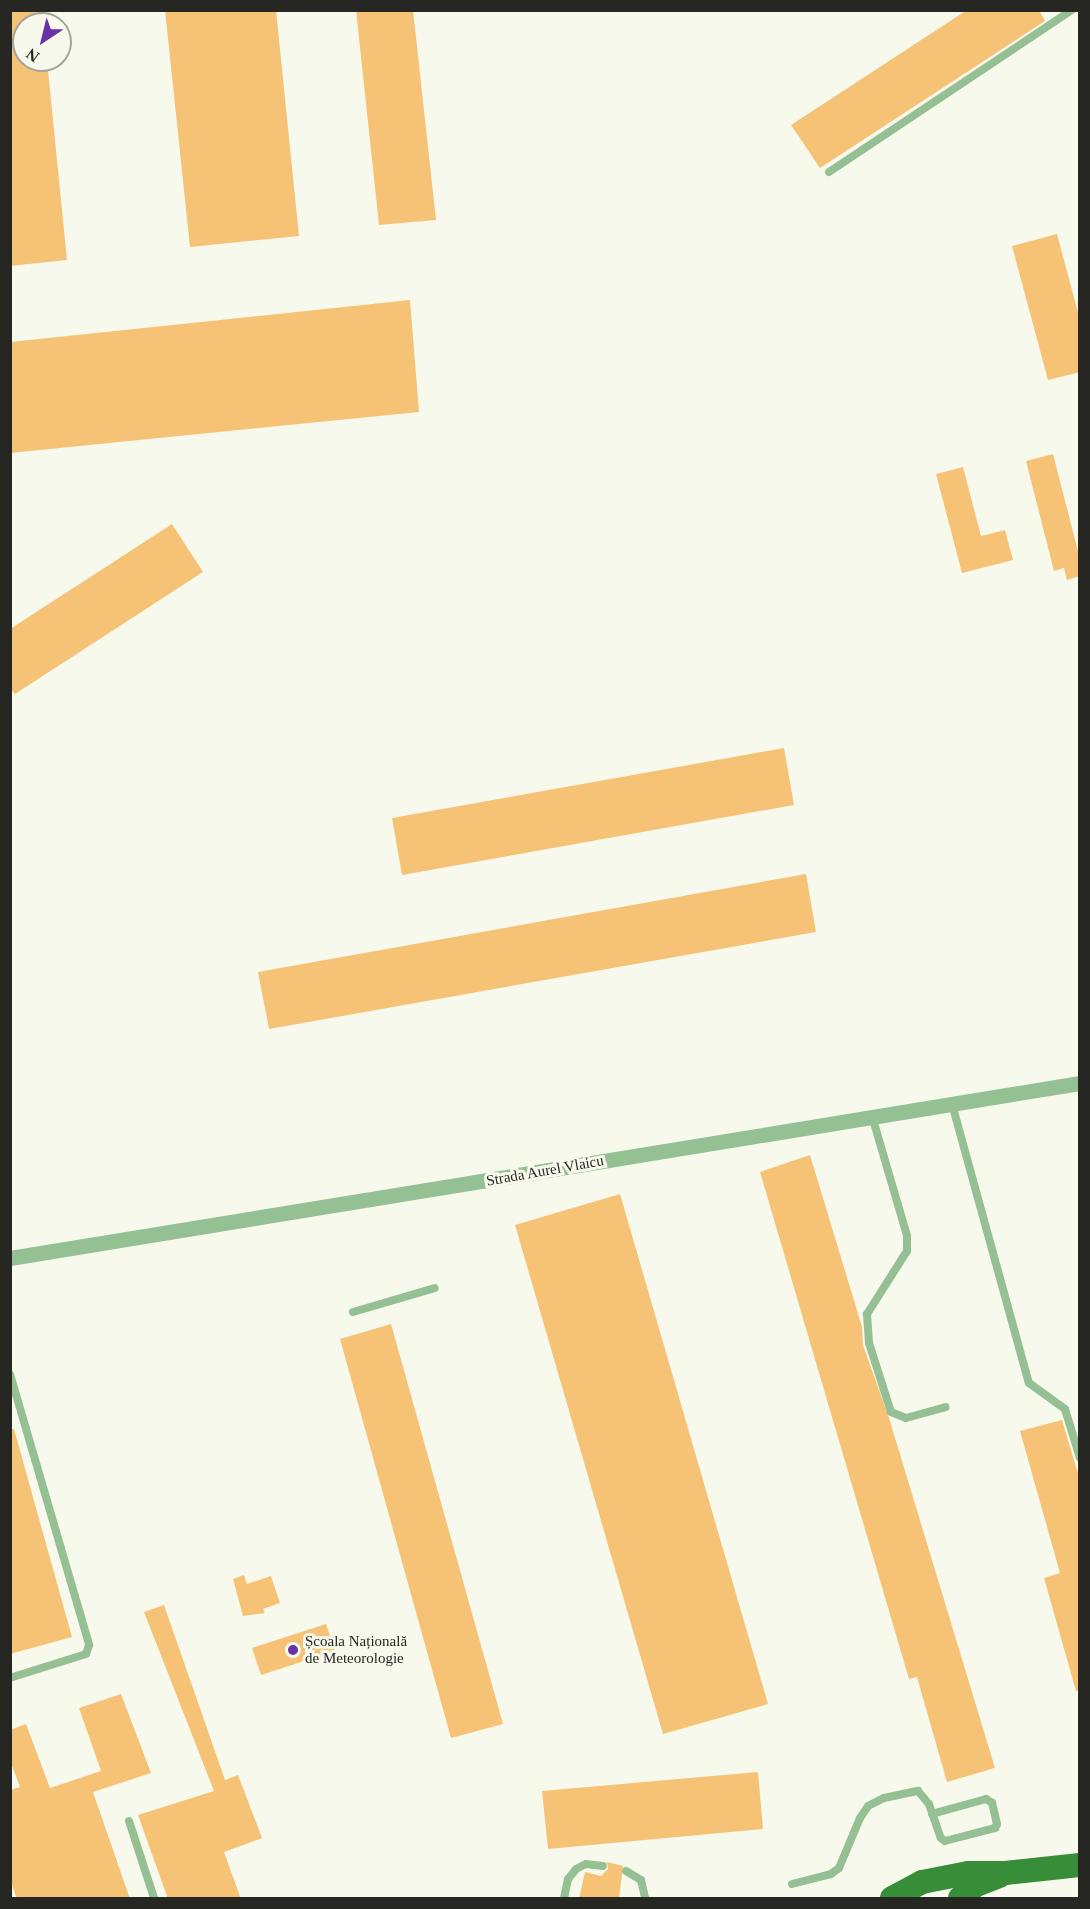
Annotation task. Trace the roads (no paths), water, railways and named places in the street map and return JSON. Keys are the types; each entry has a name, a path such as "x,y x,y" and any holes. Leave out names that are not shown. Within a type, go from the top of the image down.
{"main road":[{"path":"892,1899 927,1891 968,1873 1005,1873 1080,1865"},
{"path":"960,1899 976,1885 1005,1873"}],"street":[{"name":"Strada Aurel Vlaicu","path":"10,1258 1080,1083"}],"lane":[{"path":"829,172 1072,10"},
{"path":"952,1104 1029,1383 1065,1409 1080,1458"},
{"path":"872,1116 907,1236 907,1251 867,1314 869,1343 891,1412 906,1418 946,1407"},
{"path":"353,1312 435,1288"},
{"path":"10,1374 89,1645 86,1654 10,1678"},
{"path":"792,1884 831,1874 839,1868 860,1818 868,1806 884,1798 918,1791 945,1841 995,1828 997,1824 992,1803 986,1799 932,1814"},
{"path":"129,1821 154,1899"},
{"path":"564,1899 568,1879 576,1869 586,1864 603,1866"},
{"path":"626,1871 641,1880 645,1899"}],"place":[{"name":"Școala Națională de Meteorologie","path":"293,1650"}]}
